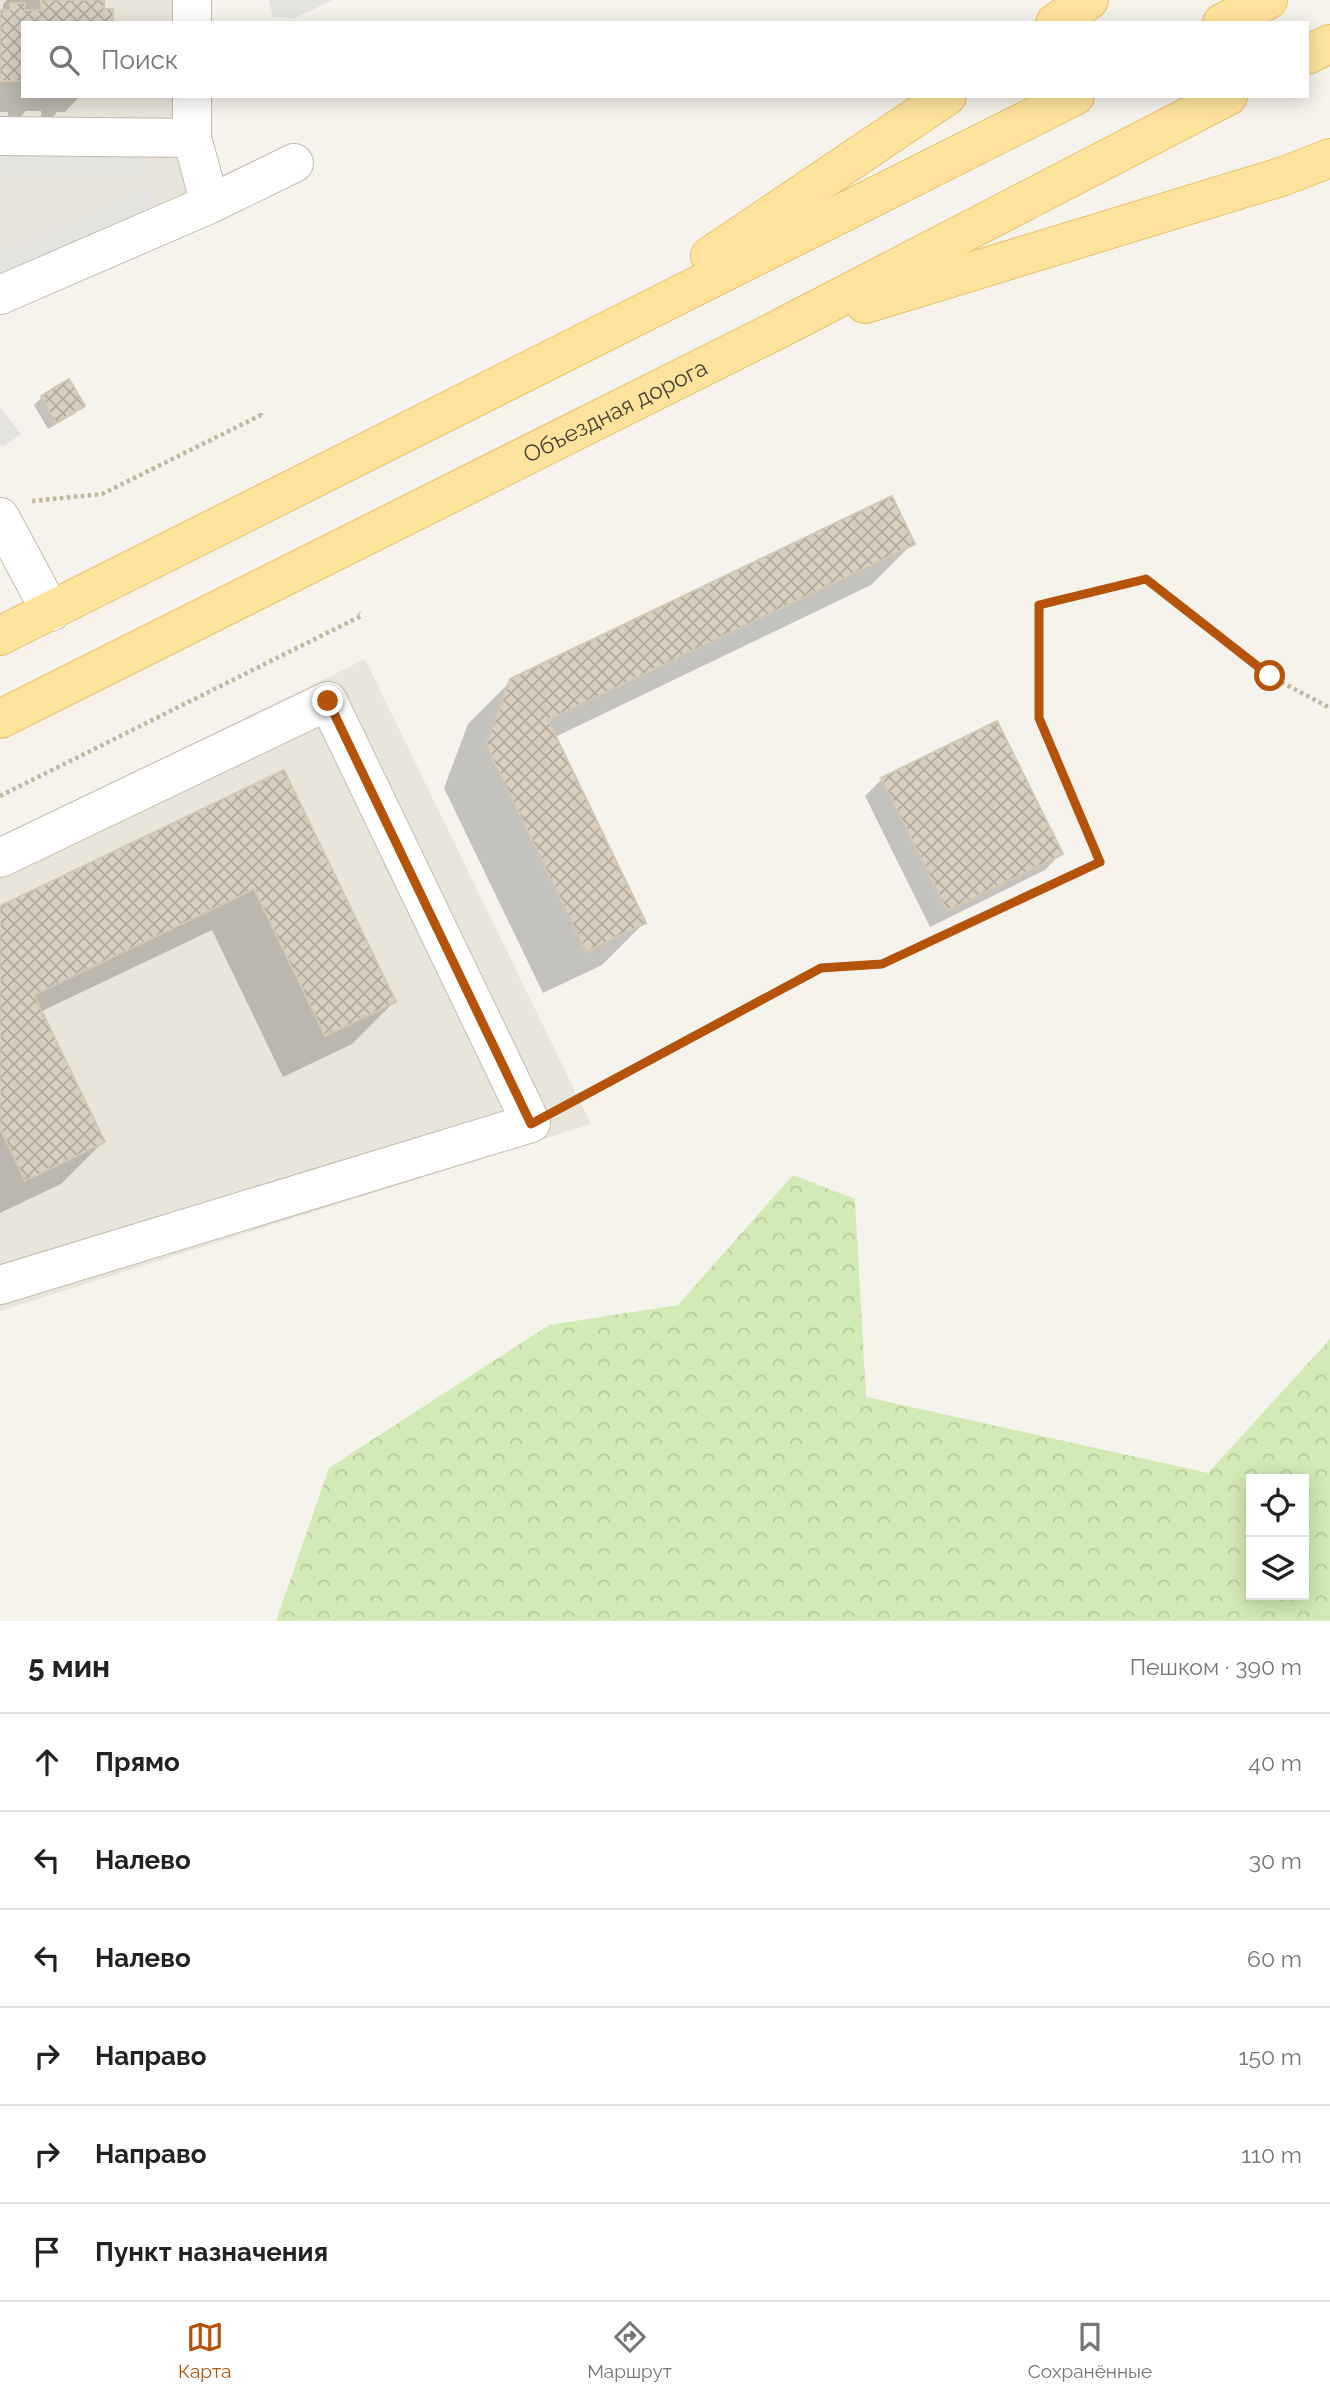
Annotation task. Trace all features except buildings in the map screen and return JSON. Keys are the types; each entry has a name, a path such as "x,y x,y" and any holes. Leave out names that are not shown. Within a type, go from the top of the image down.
{"main road":[{"path":"1058,21 1088,0"},
{"path":"1226,21 1268,0"},
{"path":"1309,54 1330,44"},
{"path":"584,342 944,98"},
{"path":"0,636 1071,98"},
{"name":"Объездная дорога","path":"0,719 775,331 1224,98"},
{"path":"775,331 1284,176 1330,158"}],"street":[{"path":"192,0 192,21"},
{"path":"192,98 192,138 210,204"},
{"path":"0,136 192,138"},
{"path":"0,295 210,204 294,163"},
{"path":"16,509 51,612"},
{"path":"0,858 328,701 531,1124 0,1285"}],"path":[{"path":"16,509 102,494 261,415 262,419"},
{"path":"531,1124 821,968 882,964 1100,862 1039,718 1039,605 1146,579 1270,676 1330,708"},
{"path":"0,796 361,616 359,613"}],"shaded area":[{"path":"0,0 211,0 211,21 21,21 21,98 212,98 212,188 0,281"},
{"path":"269,0 332,0 295,18 273,17"},
{"path":"144,154 144,176 0,177 0,155"},
{"path":"150,185 159,205 0,276 0,252"},
{"path":"0,407 21,434 3,447 0,444"},
{"path":"365,659 591,1124 0,1311 0,838"}],"green space":[{"path":"793,1175 855,1199 866,1397 1208,1473 1330,1339 1330,1621 276,1621 329,1468 549,1325 678,1305"}],"route":[{"path":"328,701 531,1124 821,968 882,964 1100,862 1039,718 1039,605 1146,579 1270,676"}]}
